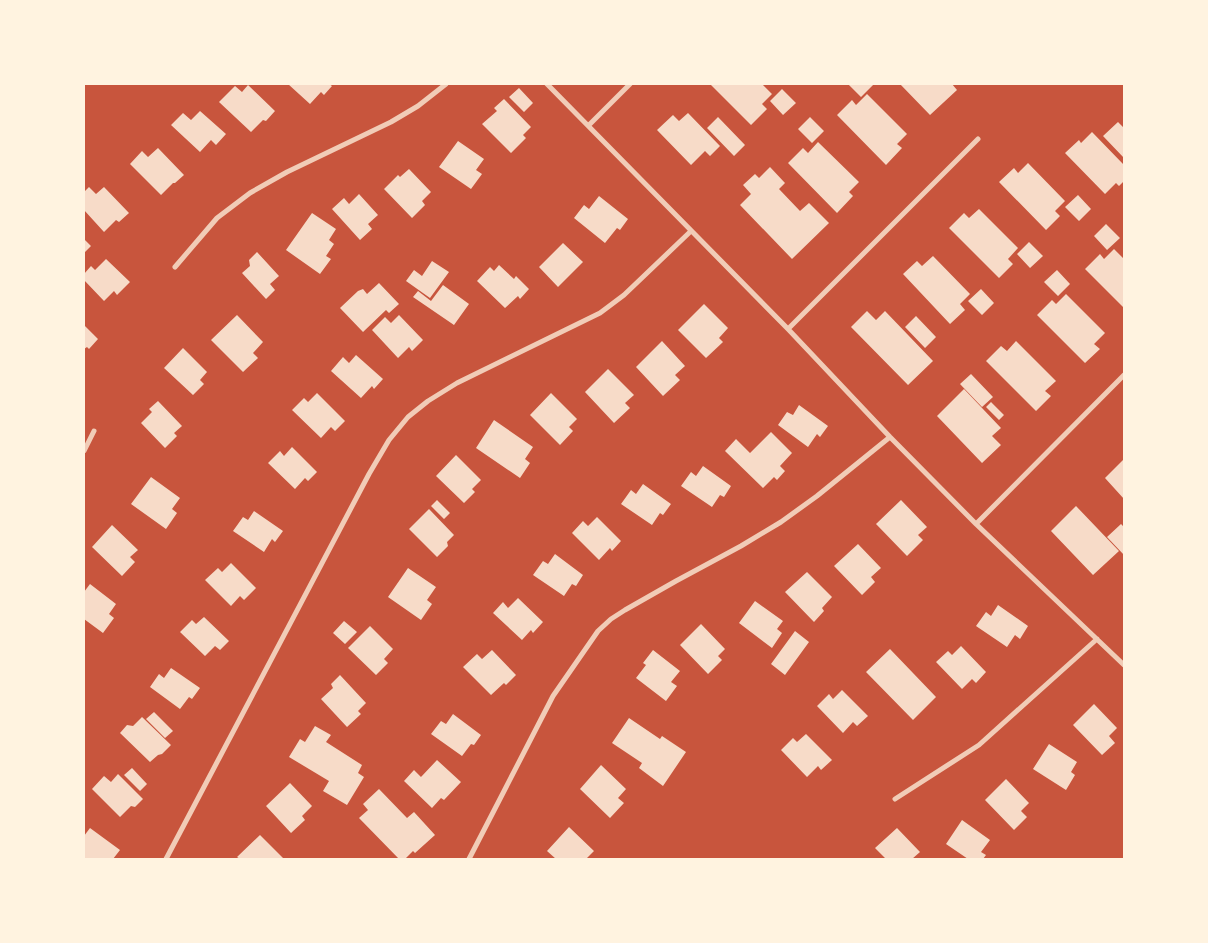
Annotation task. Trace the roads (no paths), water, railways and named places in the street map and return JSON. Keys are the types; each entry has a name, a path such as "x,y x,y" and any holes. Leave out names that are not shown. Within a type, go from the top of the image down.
{"street":[{"path":"175,266 217,218 250,192 391,122 418,106 446,84"},
{"path":"547,84 976,524 1124,665"},
{"path":"589,125 630,84"},
{"path":"788,330 978,140"},
{"path":"166,859 369,474 395,432 408,417 457,383 600,313 624,295 691,231"},
{"path":"976,524 1124,375"},
{"path":"84,451 94,431"},
{"path":"469,859 553,696 598,631 625,610 676,580 742,546 780,522 817,496 890,437"},
{"path":"895,799 979,745 1097,639"}]}
